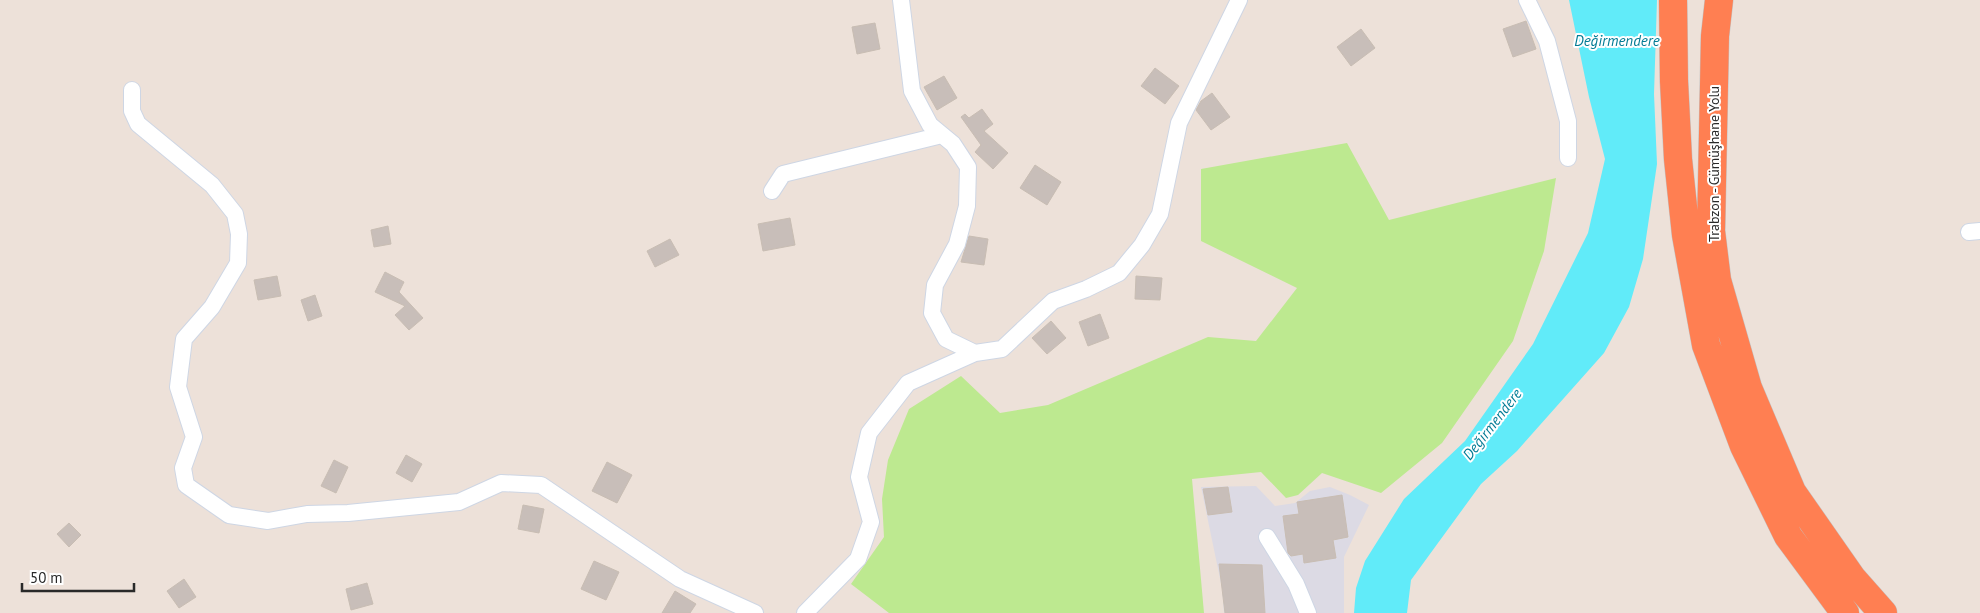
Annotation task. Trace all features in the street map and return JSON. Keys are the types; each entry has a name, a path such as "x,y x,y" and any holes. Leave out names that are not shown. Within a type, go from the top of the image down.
{"highway":[{"name":"Trabzon - Gümüşhane Yolu","path":"1673,0 1674,80 1678,159 1686,235 1706,345 1744,446 1788,536 1845,613"},
{"name":"Trabzon - Gümüşhane Yolu","path":"1719,0 1715,36 1711,231 1720,289 1748,388 1792,492 1852,578 1883,613"}],"street":[{"path":"901,0 912,91 930,125 953,144 968,167 967,206 957,244 935,285 932,313 946,339 975,353"},
{"path":"805,613 858,559 871,522 859,477 869,433 908,383 975,353 1002,349 1054,301 1086,289 1119,273 1142,245 1160,214 1179,123 1239,0"},
{"path":"1527,0 1547,41 1568,122 1568,158"},
{"path":"132,90 132,111 138,124 212,185 235,214 239,234 238,263 212,307 184,339 178,387 194,437 183,468 186,485 230,515 268,522 307,514 458,502 501,483 541,485 680,579 755,613"},
{"path":"772,191 783,174 942,135"},
{"path":"1267,537 1296,584 1308,613"}],"shaded area":[{"path":"1256,486 1275,506 1295,503 1310,491 1330,487 1369,505 1344,557 1344,613 1224,613 1222,588 1201,487"}],"green space":[{"path":"1347,143 1389,220 1556,178 1544,251 1513,341 1442,443 1381,493 1322,473 1298,495 1286,498 1261,472 1192,479 1204,613 889,613 851,584 884,537 882,499 888,460 909,409 961,376 1000,413 1048,405 1208,337 1256,341 1297,288 1201,241 1201,169"}],"water":[{"name":"Değirmendere","path":"1569,0 1657,0 1654,94 1657,164 1643,259 1629,307 1604,353 1517,451 1481,484 1411,580 1407,613 1354,613 1356,588 1365,561 1404,499 1465,441 1533,344 1588,233 1605,159 1589,97"}],"building":[{"path":"1526,21 1536,49 1513,57 1503,29"},
{"path":"875,23 880,49 857,54 852,27"},
{"path":"1361,29 1375,48 1351,66 1337,47"},
{"path":"1155,68 1179,86 1165,104 1141,86"},
{"path":"944,76 957,98 937,110 924,87"},
{"path":"1212,93 1230,117 1211,130 1196,110 1201,101"},
{"path":"982,109 993,124 984,131 1008,153 993,169 975,152 981,145 961,117 965,114 969,118"},
{"path":"1035,165 1061,182 1047,205 1020,188"},
{"path":"790,218 795,245 763,251 758,224"},
{"path":"388,226 391,244 374,247 371,230"},
{"path":"969,236 988,239 984,265 961,262"},
{"path":"670,239 679,255 655,267 647,251"},
{"path":"385,272 404,282 399,292 423,318 409,330 395,315 405,306 375,292"},
{"path":"277,276 281,296 258,300 254,280"},
{"path":"1136,276 1162,278 1160,300 1135,299"},
{"path":"315,295 322,316 308,321 301,300"},
{"path":"1100,314 1109,338 1088,346 1079,322"},
{"path":"1051,321 1066,338 1047,354 1032,338"},
{"path":"406,455 422,464 412,482 396,473"},
{"path":"334,460 348,467 336,493 321,486"},
{"path":"607,462 632,475 617,503 592,491"},
{"path":"1228,487 1232,512 1208,515 1203,489"},
{"path":"1342,495 1348,537 1333,540 1336,558 1304,563 1303,554 1291,556 1288,553 1283,516 1299,514 1297,502"},
{"path":"523,505 544,509 539,533 518,529"},
{"path":"69,523 81,535 69,547 57,534"},
{"path":"594,561 619,572 606,600 581,589"},
{"path":"1219,564 1262,565 1265,613 1225,613"},
{"path":"184,579 196,597 179,608 167,591"},
{"path":"367,583 373,604 351,610 346,589"},
{"path":"675,591 696,604 690,613 662,613"}]}
